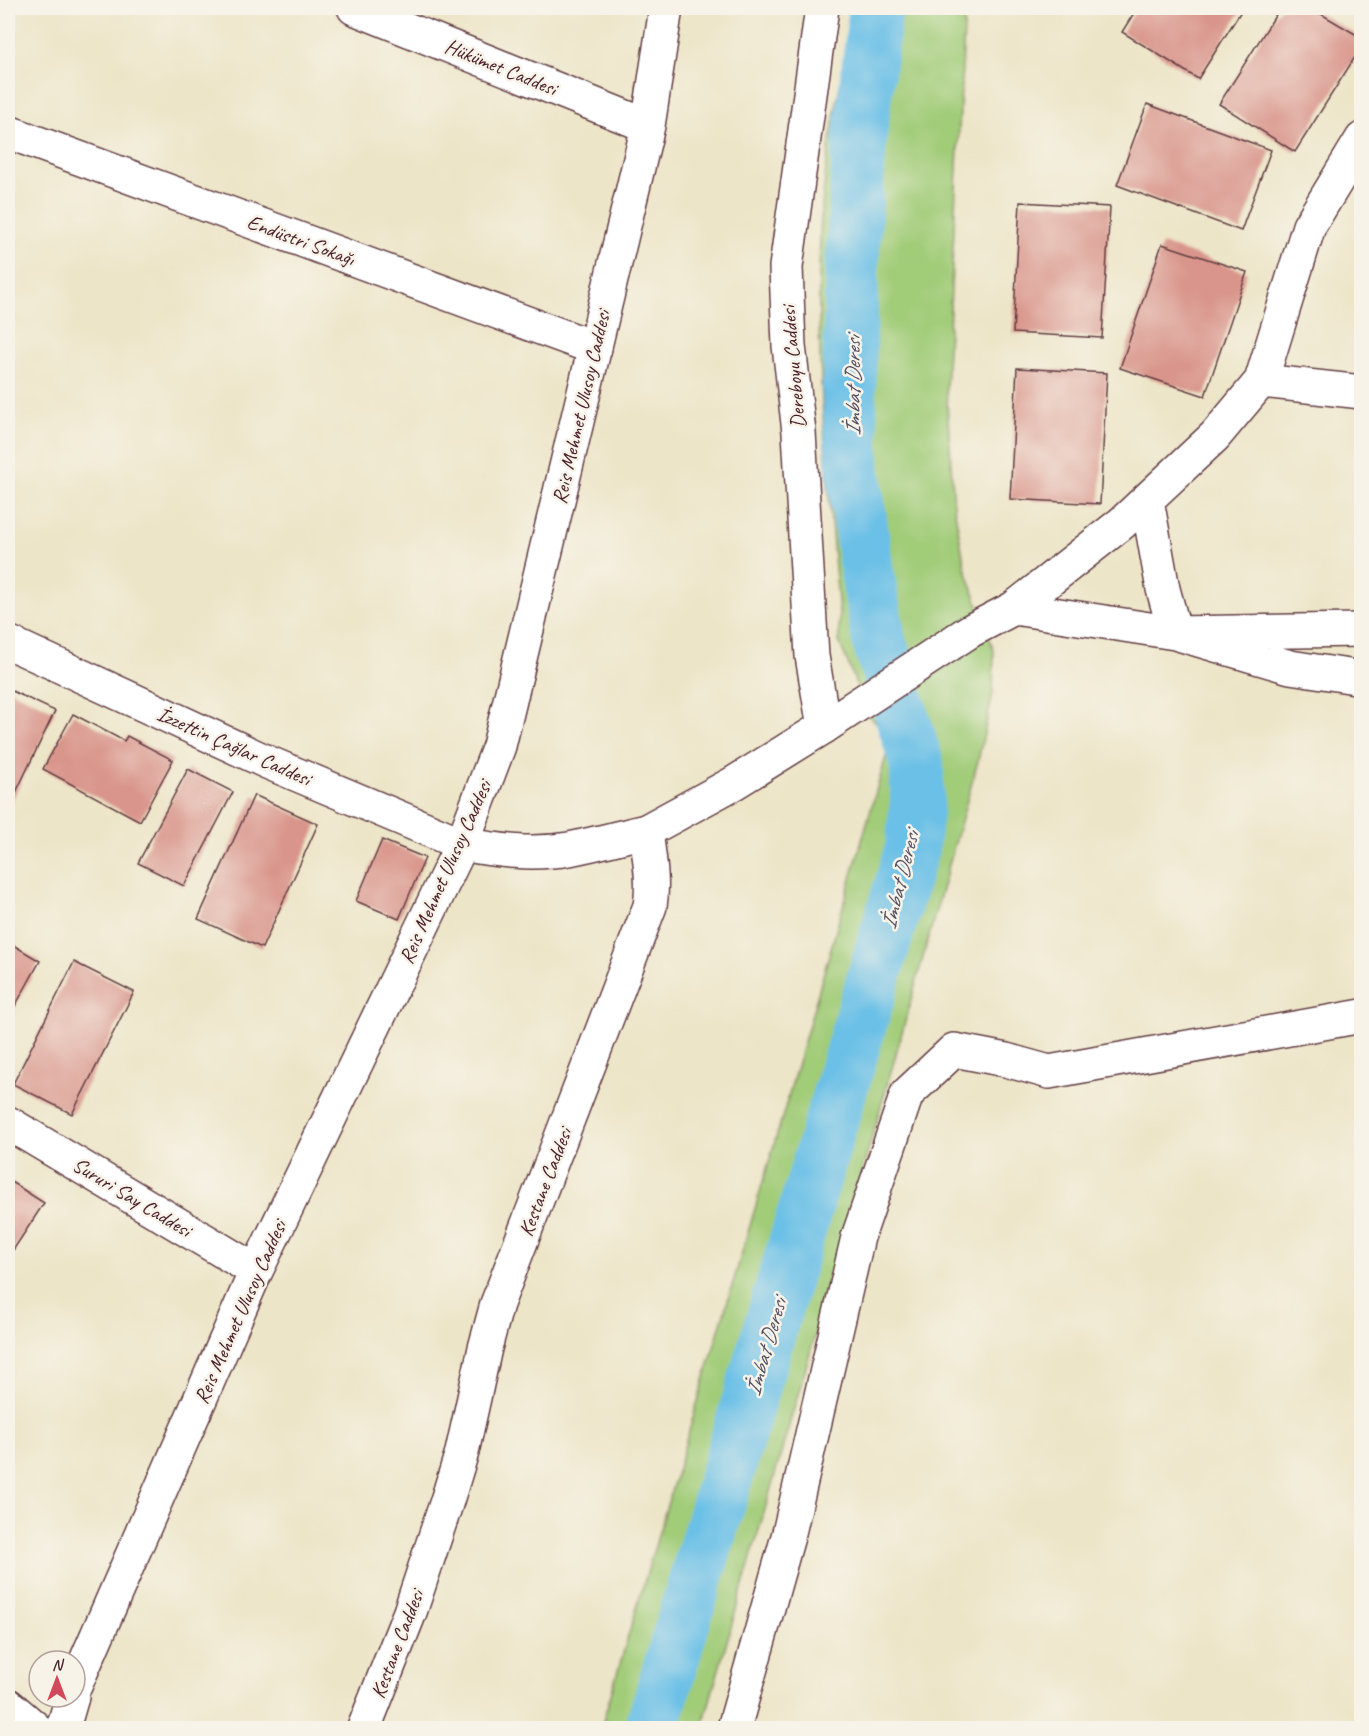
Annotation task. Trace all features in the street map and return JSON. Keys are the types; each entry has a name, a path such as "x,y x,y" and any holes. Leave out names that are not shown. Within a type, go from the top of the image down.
{"street":[{"name":"Hükümet Caddesi","path":"354,8 648,126"},
{"name":"Reis Mehmet Ulusoy Caddesi","path":"87,1658 256,1271 462,844 499,746 648,126 666,8"},
{"name":"Dereboyu Caddesi","path":"822,8 786,267 789,346 798,432 812,656 824,727"},
{"name":"Endüstri Sokağı","path":"8,132 595,348"},
{"path":"645,831 734,783 970,631 1014,608 1122,523 1215,436 1261,381 1309,226 1362,140"},
{"path":"1261,381 1362,392"},
{"path":"1147,500 1163,589 1175,633"},
{"path":"1014,608 1175,633 1290,667 1362,678"},
{"path":"1175,633 1362,630"},
{"name":"İzzettin Çağlar Caddesi","path":"8,642 267,762 462,844 496,850 531,852 568,849 645,831"},
{"name":"Kestane Caddesi","path":"364,1728 410,1612 446,1504 462,1452 485,1348 498,1304 650,906 651,870 645,831"},
{"path":"734,1728 789,1533 858,1237 907,1094 954,1050 1006,1060 1049,1072 1362,1016"},
{"name":"Sururi Say Caddesi","path":"8,1123 256,1271"},
{"path":"8,1705 35,1728"},
{"path":"63,1728 69,1709"}],"green space":[{"path":"854,8 965,8 946,389 954,507 965,567 994,651 993,693 978,761 892,1068 702,1728 601,1728 787,1101 892,736 869,716 839,641 839,613 821,378 819,284 822,208 833,122"}],"building":[{"path":"1137,8 1243,8 1198,79 1122,32"},
{"path":"1280,8 1311,8 1362,38 1362,46 1295,152 1219,104"},
{"path":"1147,104 1271,150 1241,231 1117,185"},
{"path":"1020,202 1110,207 1102,338 1013,333"},
{"path":"1162,244 1247,272 1205,396 1120,368"},
{"path":"1017,368 1107,373 1100,504 1010,499"},
{"path":"8,689 55,711 8,809"},
{"path":"73,714 124,741 127,736 173,760 140,821 43,769"},
{"path":"188,769 233,792 184,886 138,863"},
{"path":"254,795 318,824 262,948 198,919"},
{"path":"382,840 425,858 399,919 356,901"},
{"path":"8,942 40,961 8,1019"},
{"path":"74,962 134,992 72,1114 13,1084"},
{"path":"8,1180 44,1203 8,1258"}],"waterway":[{"name":"İmbat Deresi","path":"652,1728 912,848 917,802 917,764 879,641 866,566 853,465 849,390 852,265 860,136 876,8"}]}
